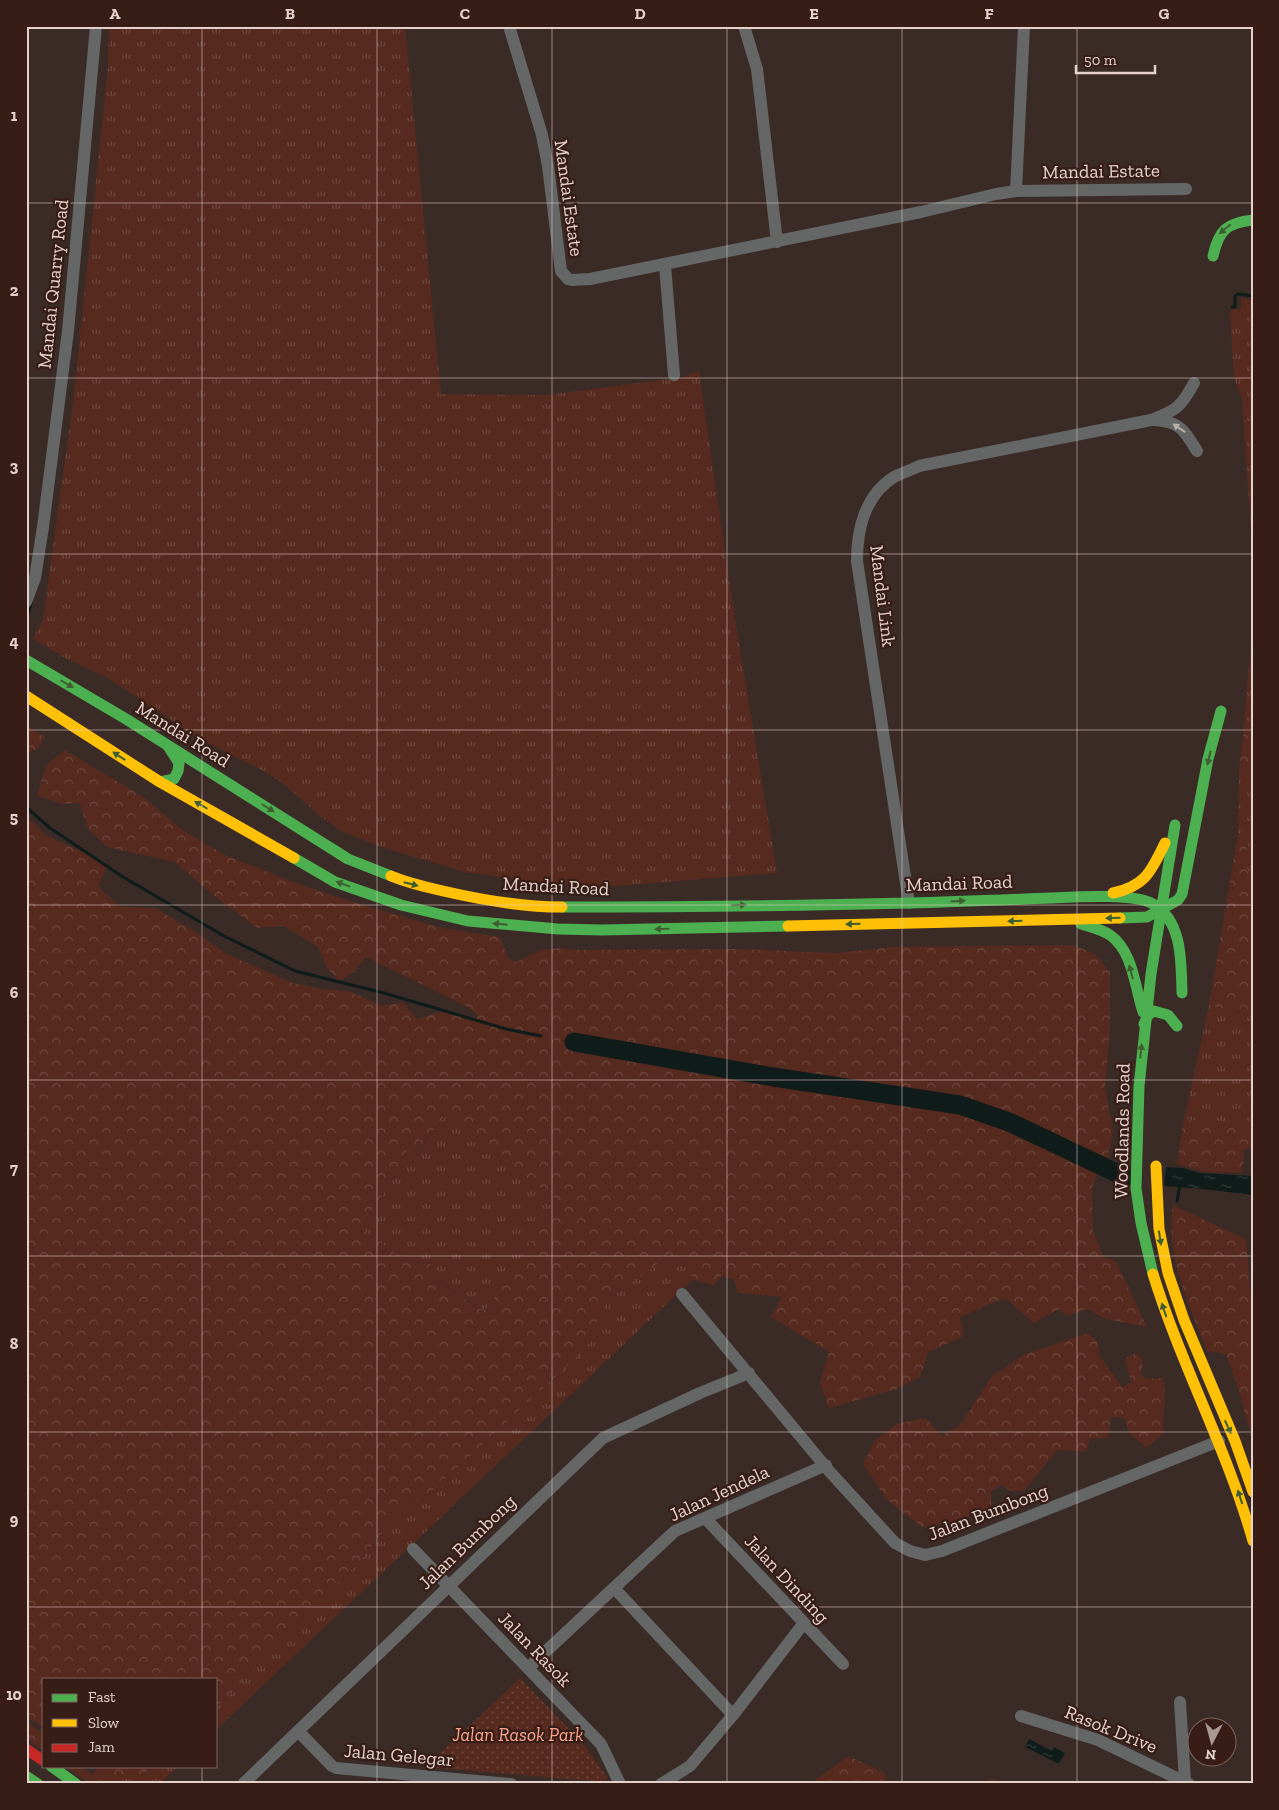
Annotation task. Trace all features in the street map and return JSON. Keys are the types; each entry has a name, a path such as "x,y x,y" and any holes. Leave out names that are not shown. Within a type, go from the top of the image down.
{"main road":[{"path":"1213,256 1220,232 1237,222 1253,220"},
{"name":"Mandai Road","path":"26,660 126,719 348,858 405,882 470,897 536,907 909,903 1087,897"},
{"name":"Mandai Road","path":"26,696 160,782 335,882 401,905 468,921 558,930 1147,917 1178,900 1185,887 1208,759 1221,711"},
{"path":"160,782 174,779 178,771 179,762 168,745"},
{"name":"Woodlands Road","path":"1132,888 1152,871 1174,825 1144,1021 1138,1077 1136,1190 1148,1256 1163,1306 1181,1355 1219,1440 1240,1496 1253,1541"},
{"path":"1087,897 1122,892 1147,883 1157,875 1170,853"},
{"path":"1087,897 1138,898 1148,900 1160,910 1172,924 1179,943 1182,993"},
{"path":"690,906 690,916 711,928"},
{"path":"1064,919 1096,928 1115,938 1130,966 1144,1021"},
{"path":"1144,1021 1154,1011 1167,1013 1172,1017 1177,1026"},
{"name":"Woodlands Road","path":"1156,1166 1157,1214 1162,1249 1179,1310 1232,1435 1253,1492"},
{"path":"26,1749 42,1760"},
{"path":"54,1768 76,1784"},
{"path":"26,1776 38,1784"}],"street":[{"name":"Mandai Quarry Road","path":"26,602 35,578 43,527 68,331 96,26"},
{"name":"Mandai Estate","path":"509,26 542,135 548,166 561,271 568,279 583,280 665,265 921,212 987,196 1016,192 1186,189"},
{"path":"744,26 757,68 777,242"},
{"name":"Mandai Estate","path":"1016,192 1024,26"},
{"path":"665,265 674,375"},
{"name":"Mandai Link","path":"909,903 857,562 857,541 860,523 866,510 877,493 894,478 919,466 1151,420 1174,411 1179,407 1194,383"},
{"name":"Mandai Link","path":"1151,420 1168,422 1181,427 1197,451"},
{"name":"Jalan Bumbong","path":"682,1294 826,1465 895,1543 910,1551 925,1555 942,1551 1219,1440"},
{"name":"Jalan Bumbong","path":"243,1784 603,1438 700,1393 749,1373"},
{"name":"Jalan Jendela","path":"528,1668 675,1531 826,1465"},
{"name":"Jalan Dinding","path":"705,1518 843,1664"},
{"name":"Jalan Rasok","path":"413,1549 601,1744 620,1784"},
{"path":"614,1588 733,1715"},
{"path":"661,1784 690,1766 733,1715 804,1623"},
{"name":"Rasok Drive","path":"1180,1702 1187,1782"},
{"name":"Rasok Drive","path":"1021,1716 1098,1740 1187,1782"},
{"name":"Jalan Gelegar","path":"299,1732 336,1768 512,1784"}],"green space":[{"path":"109,26 405,26 441,394 547,395 684,377 699,371 732,600 777,873 616,886 548,884 464,872 381,847 341,831 319,815 281,782 264,771 197,737 106,677 65,658 33,639 43,619 73,403 108,66"},
{"path":"1241,298 1253,300 1253,562 1242,398 1234,378 1230,312 1233,309 1241,309"},
{"path":"1253,622 1253,733 1243,734 1252,629"},
{"path":"26,725 45,737 38,749 31,751 26,756"},
{"path":"1253,733 1253,771 1250,774 1239,770 1243,734"},
{"path":"65,750 145,798 181,829 225,855 296,883 353,902 442,928 500,937 508,958 516,962 541,950 560,948 577,950 740,949 836,953 893,947 1073,945 1095,954 1110,972 1110,1028 1105,1089 1113,1130 1107,1162 1096,1176 1092,1189 1093,1230 1103,1257 1116,1261 1147,1327 1106,1319 1087,1309 1067,1316 1059,1309 1034,1323 1005,1298 960,1317 964,1336 928,1352 920,1377 896,1389 829,1408 820,1382 829,1352 771,1317 782,1297 738,1293 734,1280 722,1275 714,1285 692,1280 688,1265 676,1259 662,1260 645,1274 609,1296 586,1348 430,1493 399,1510 361,1560 218,1706 218,1678 42,1678 42,1726 27,1718 26,1701 26,819 33,822 47,836 83,852 107,867 98,886 120,907 155,908 191,929 227,954 293,983 323,989 348,991 383,1006 403,1002 417,1019 443,1011 473,1021 478,1015 466,1006 366,957 354,972 339,981 327,968 318,947 284,926 257,928 213,895 175,862 107,847 88,829 80,803 62,804 37,796 46,765","holes":["444,1116 560,1202 501,1284 492,1302 485,1310 478,1308 438,1281 439,1272 434,1267 426,1262 416,1265 396,1254 360,1228 398,1171 407,1150 415,1155"]},
{"path":"1239,770 1250,774 1253,771 1253,888 1246,865 1248,839 1238,833"},
{"path":"1238,833 1248,839 1246,865 1253,888 1253,1015 1209,1005"},
{"path":"1209,1005 1253,1015 1253,1130 1184,1119"},
{"path":"444,1116 560,1202 501,1284 492,1302 485,1310 437,1280 426,1262 416,1265 396,1254 360,1228 398,1171 407,1149 416,1155"},
{"path":"1184,1119 1253,1130 1253,1146 1244,1150 1242,1173 1206,1172 1177,1164"},
{"path":"1173,1205 1246,1239 1253,1319 1253,1443 1239,1391 1226,1354 1207,1351 1186,1298 1175,1261 1172,1243"},
{"path":"676,1259 688,1265 692,1280 218,1728 218,1706 361,1560 399,1510 430,1493 586,1348 609,1297 617,1290 645,1274 662,1260"},
{"path":"1088,1333 1097,1341 1099,1355 1122,1387 1131,1382 1125,1358 1137,1353 1143,1360 1141,1374 1147,1379 1163,1378 1165,1392 1163,1434 1147,1448 1129,1433 1125,1418 1111,1417 1108,1438 1090,1439 1086,1452 1057,1450 1025,1490 1012,1492 1002,1485 991,1491 991,1507 954,1522 922,1527 887,1500 863,1464 875,1440 897,1424 924,1418 932,1424 940,1436 961,1424 991,1377 1023,1355"},
{"name":"Jalan Rasok Park","path":"520,1678 584,1745 607,1777 605,1782 426,1767"},
{"path":"26,1721 42,1733 42,1750 26,1739"},
{"path":"848,1756 885,1773 888,1784 810,1784"},
{"path":"68,1768 83,1768 103,1784 90,1784"},
{"path":"96,1768 152,1768 140,1775 125,1779 117,1779"},
{"path":"153,1768 176,1768 160,1784 103,1784 92,1775 97,1769 109,1777 146,1774"},
{"path":"992,1779 1014,1784 974,1784"}],"water":[{"path":"1166,1167 1183,1168 1200,1173 1253,1176 1253,1195 1164,1186"},
{"path":"1029,1739 1052,1751 1054,1747 1065,1753 1059,1764 1025,1747"}],"waterway":[{"path":"1232,307 1235,307 1235,296 1238,294 1253,296"},
{"path":"26,624 31,603"},
{"path":"26,807 50,828 123,877 224,936 295,971 384,993 506,1029 541,1036"},
{"path":"574,1042 773,1077 960,1105 1009,1122 1125,1177"},
{"path":"1177,1201 1180,1184"}],"traffic: fast":[{"path":"1213,256 1218,240 1225,229 1236,223 1253,220"},
{"path":"26,660 126,719 348,859 391,876"},
{"path":"1120,918 1147,917 1178,900 1182,894 1208,759 1221,711"},
{"path":"160,782 174,779 178,771 179,763 168,746"},
{"path":"1153,1274 1141,1223 1136,1188 1139,1086 1151,974 1175,825"},
{"path":"294,858 335,882 401,905 468,921 558,929 602,930 788,926"},
{"path":"562,907 866,904 1087,897 1132,898 1153,904 1163,911 1170,921 1178,944 1182,993"},
{"path":"1081,924 1110,935 1124,950 1132,970 1143,1012"},
{"path":"1144,1024 1148,1015 1154,1011 1168,1015 1177,1026"},
{"path":"54,1768 76,1784"},
{"path":"26,1776 38,1784"}],"traffic: slow":[{"path":"26,696 160,782 294,858"},
{"path":"1113,893 1133,886 1146,876 1156,862 1165,843"},
{"path":"391,876 423,886 487,900 532,906 562,907"},
{"path":"788,926 1120,918"},
{"path":"1156,1166 1159,1229 1168,1273 1184,1320 1235,1441 1253,1492"},
{"path":"1153,1274 1164,1308 1230,1473 1253,1541"}],"traffic: jam":[{"path":"26,1749 42,1760"}]}
